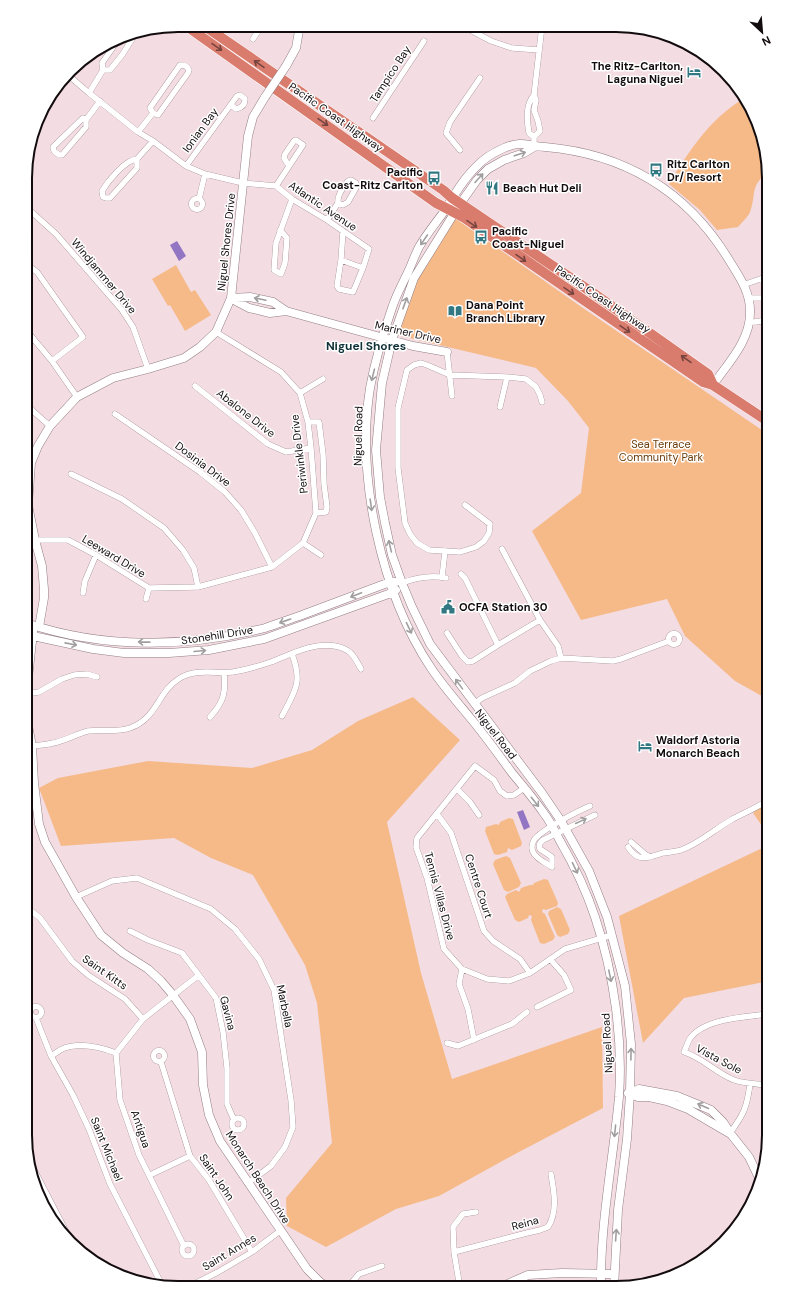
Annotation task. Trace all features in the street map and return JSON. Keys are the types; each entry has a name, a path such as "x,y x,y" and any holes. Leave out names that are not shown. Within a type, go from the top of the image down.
{"highway":[{"name":"Pacific Coast Highway","path":"195,32 436,203 453,205 590,291 708,374 713,385"},
{"name":"Pacific Coast Highway","path":"213,32 443,190 453,205 585,301 703,382 713,385 762,417"}],"main road":[{"name":"Niguel Shores Drive","path":"32,456 50,426 77,397 113,378 184,358 200,347 216,332 231,298 248,136 253,117 296,48 299,32"},
{"path":"453,205 467,177 484,159 510,145 522,143 534,147 578,152 602,159 639,173 666,189 694,213 710,232 723,250 749,298 751,308 750,322 744,340 713,385"},
{"name":"Niguel Road","path":"453,205 420,247 394,302 383,338 370,387 367,421 370,500 374,528 390,582 404,619 431,668 545,815 576,870 594,915 601,938 616,1004 619,1040 619,1092 615,1138 605,1208 601,1281"},
{"name":"Niguel Road","path":"453,205 414,278 392,340 382,383 376,450 380,497 392,555 412,607 430,644 542,792 564,825 589,871 607,917 625,986 631,1044 627,1140 618,1210 614,1281"},
{"name":"Mariner Drive","path":"231,298 250,297 273,302 286,311 413,346 447,352"},
{"name":"Niguel Shores Drive","path":"32,525 42,566 44,589 33,625"},
{"name":"Stonehill Drive","path":"33,625 71,635 116,642 174,643 225,637 266,627 390,582 402,583"},
{"name":"Stonehill Drive","path":"32,637 93,649 124,653 169,653 209,650 264,638 394,592 402,583"},
{"name":"Monarch Beach Drive","path":"32,792 43,836 76,897 102,935 123,953 148,969 173,995 190,1019 202,1052 203,1085 209,1115 220,1141 280,1231 307,1269 319,1281"},
{"path":"630,1093 639,1089 677,1096 690,1100 711,1110 723,1122 749,1157 757,1173"},
{"path":"619,1092 630,1093 638,1097 667,1101 688,1109 730,1133"},
{"path":"688,1109 690,1100"},
{"path":"514,1281 528,1275 539,1274 614,1274"},
{"path":"539,1274 539,1281"}],"street":[{"path":"253,39 258,32"},
{"path":"474,32 491,41 512,48 539,50"},
{"path":"534,137 529,133 527,115 536,100 534,95 541,32"},
{"path":"104,70 110,70 132,40"},
{"name":"Tampico Bay","path":"373,118 424,41"},
{"path":"89,93 104,70 102,63 113,47"},
{"path":"180,65 185,65 189,70 188,73 158,115 153,113 150,108 180,65"},
{"name":"Atlantic Avenue","path":"72,78 138,132 153,141 186,166 205,174 243,183 276,186 292,199 328,220 369,249 364,268 353,292 338,288 337,286 341,260"},
{"path":"460,150 446,133 447,128 480,78"},
{"path":"86,120 83,118 57,142 53,147 56,154 59,156 62,155 86,127 86,120 100,101"},
{"name":"Ionian Bay","path":"186,166 231,105"},
{"path":"531,110 538,120 540,131 534,137 534,147"},
{"path":"138,132 153,113"},
{"path":"527,123 538,120"},
{"path":"137,159 137,168 129,178 110,198 103,197 102,191 107,183 128,162 137,159 153,141"},
{"path":"276,186 289,166"},
{"path":"199,199 205,174"},
{"path":"280,230 287,238 285,263 281,274 274,270 276,243 280,230 292,199"},
{"path":"328,220 338,203"},
{"name":"Windjammer Drive","path":"32,212 56,234 122,310 133,327 148,369"},
{"path":"343,231 341,260 364,268"},
{"path":"32,268 37,272 84,337 52,361"},
{"path":"743,285 762,278"},
{"path":"749,298 762,298"},
{"path":"750,322 762,321"},
{"name":"Periwinkle Drive","path":"216,332 281,372 300,392 308,422 316,513 303,543"},
{"path":"32,337 52,361 77,397"},
{"name":"Mariner Drive","path":"447,352 452,396"},
{"path":"465,505 490,524 489,533 484,540 476,547 460,552 429,550 417,543 405,523 398,468 398,408 407,370 414,365 421,363 450,375 507,376 526,379 536,387 542,402"},
{"path":"500,407 507,376"},
{"path":"300,392 323,379"},
{"name":"Abalone Drive","path":"195,386 268,444 286,452 311,448"},
{"path":"32,410 50,426"},
{"name":"Dosinia Drive","path":"115,414 200,472 225,492 255,533 272,567"},
{"path":"308,422 319,422 323,454 324,484 327,507 326,512 316,513"},
{"path":"71,474 122,499 164,528 183,550 194,568 198,587"},
{"name":"Leeward Drive","path":"32,542 35,540 68,540 96,555 149,588 198,587 272,567 303,543"},
{"path":"303,543 321,555"},
{"path":"502,549 540,620 558,646 560,658"},
{"name":"Stonehill Drive","path":"402,583 427,576 444,577 445,551"},
{"path":"83,593 85,581 96,555"},
{"path":"460,574 464,578 498,645"},
{"path":"146,599 149,588"},
{"path":"447,633 462,656 468,662 476,660 540,620"},
{"path":"474,704 482,698 515,683 538,667 560,658 613,661 669,641"},
{"path":"32,746 54,743 89,731 117,731 129,729 141,723 149,716 171,684 182,677 195,672 224,673 253,668 322,645 344,648 352,653 361,669"},
{"path":"282,716 298,681 297,667 292,654"},
{"path":"210,717 223,699 226,688 224,673"},
{"path":"32,693 39,692 74,675 87,674 97,677"},
{"name":"Tennis Villas Drive","path":"524,788 514,795 507,796 500,791 494,780 475,766 417,838 416,847 427,878 444,949 462,969 487,980 509,981 530,973 566,949 612,935"},
{"path":"457,789 470,802 479,815"},
{"path":"630,845 646,855 651,856 680,850 691,846 744,812 762,803"},
{"path":"564,825 590,806"},
{"name":"Centre Court","path":"437,814 451,833 484,931 493,941 520,959 530,973"},
{"path":"554,830 539,846 542,852 552,857 552,867 536,856 532,850 534,840 538,836 564,825 595,815"},
{"name":"Marbella","path":"76,897 112,881 137,878 212,909 236,929 259,959 274,990 291,1100 293,1127 285,1147 271,1166 248,1183"},
{"name":"Saint Kitts","path":"32,912 40,918 72,961 88,975 125,998 143,1019"},
{"name":"Gavina","path":"130,931 148,940 182,953 216,998 223,1032 227,1104 234,1120"},
{"path":"537,1007 572,990 564,975 550,959"},
{"path":"462,969 459,984 468,1009 474,1040"},
{"path":"51,1056 63,1049 78,1045 103,1048 116,1053 143,1019 199,975"},
{"path":"447,1043 458,1046 474,1040 512,1024 527,1012"},
{"name":"Vista Sole","path":"762,1015 725,1020 709,1025 698,1031 690,1039 684,1052 697,1057 734,1080 750,1084 762,1085"},
{"name":"Saint Michael","path":"36,1018 51,1056 73,1095 89,1129 110,1184 159,1280"},
{"name":"Antigua","path":"116,1053 120,1100 139,1154 184,1246"},
{"name":"Saint John","path":"161,1062 190,1156 209,1180 252,1252"},
{"path":"730,1133 741,1118 748,1103 750,1084"},
{"path":"150,1175 190,1156"},
{"name":"Reina","path":"454,1252 548,1227 554,1215 554,1192 551,1174"},
{"path":"43,1190 57,1216"},
{"path":"459,1281 454,1252 453,1227 463,1214 476,1212"},
{"name":"Saint Annes","path":"200,1281 252,1252 280,1231"},
{"path":"353,1281 358,1274 382,1266"}],"green space":[{"path":"740,101 751,122 761,159 762,177 754,190 750,212 745,220 738,227 717,230 700,210 669,184 693,147 711,125"},
{"name":"Sea Terrace Community Park","path":"455,218 580,306 762,430 762,696 735,681 685,636 667,599 581,620 532,531 581,493 589,428 568,401 536,368 397,335 411,291"},
{"path":"176,265 191,292 195,290 211,315 185,331 170,305 168,306 152,279"},
{"path":"413,697 460,740 387,822 421,973 452,1079 602,1027 603,1108 439,1196 396,1209 326,1247 287,1226 286,1198 332,1143 317,1003 305,965 253,875 211,858 174,838 61,846 39,788 58,778 148,761 252,768 312,750 358,721"},
{"path":"762,806 762,826 753,813"},
{"path":"509,818 513,819 522,843 521,846 512,850 508,848 507,852 498,855 494,854 485,831 486,827 496,824 499,825 500,822"},
{"path":"762,848 762,982 684,998 643,1043 619,916"},
{"path":"506,856 510,858 521,883 519,887 508,892 504,890 493,864 495,860"},
{"path":"544,879 548,880 558,903 557,906 546,910 543,909 542,912 545,914 555,937 553,940 544,944 540,943 531,920 532,916 529,915 528,918 519,922 515,920 505,897 507,894 516,890 519,892 521,888 533,885 534,883"},
{"path":"557,907 561,909 570,930 568,934 560,937 557,935 548,914 549,911"}],"shaded area":[{"path":"177,241 186,256 179,261 170,245"},
{"path":"523,810 530,827 524,830 517,812"}],"place":[{"name":"The Ritz-Carlton, Laguna Niguel","path":"694,72"},
{"name":"Ritz Carlton Dr/ Resort","path":"656,170"},
{"name":"Pacific Coast-Ritz Carlton","path":"434,178"},
{"name":"Beach Hut Deli","path":"492,188"},
{"name":"Pacific Coast-Niguel","path":"481,237"},
{"name":"Dana Point Branch Library","path":"455,311"},
{"name":"OCFA Station 30","path":"448,607"},
{"name":"Waldorf Astoria Monarch Beach","path":"645,746"}],"district":[{"name":"Niguel Shores","path":"366,346"}]}
